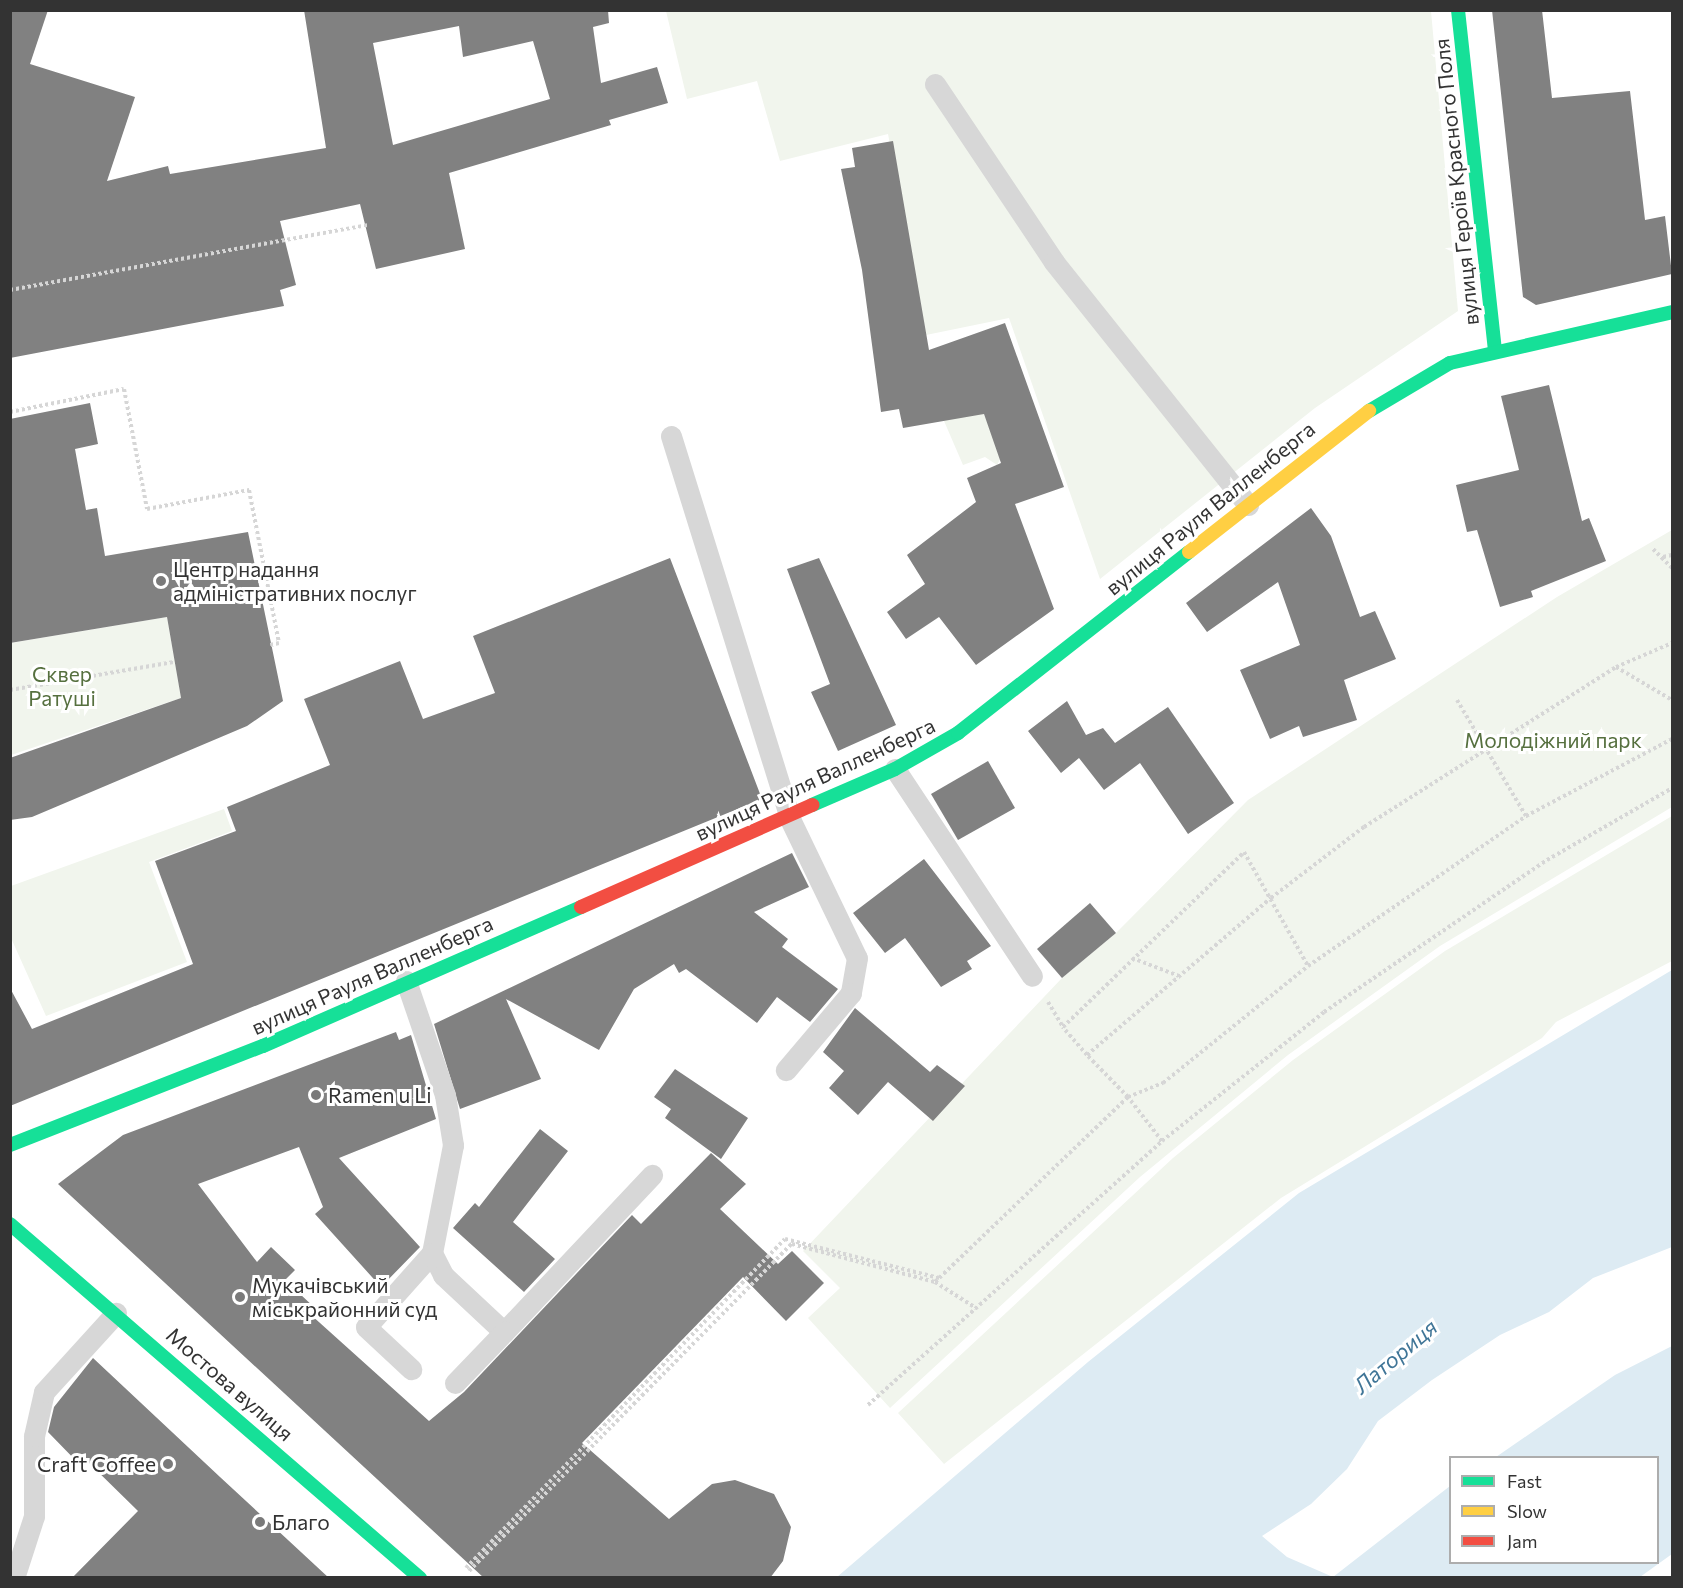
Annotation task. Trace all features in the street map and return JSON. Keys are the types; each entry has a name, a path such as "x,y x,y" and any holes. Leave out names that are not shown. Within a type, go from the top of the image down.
{"street":[{"name":"вулиця Героїв Красного Поля","path":"1458,10 1496,350"},
{"name":"вулиця Рауля Валленберга","path":"10,1145 263,1046 406,981 790,819 895,769 958,734 1338,431 1401,390 1450,363 1496,350 1672,312"},
{"name":"Мостова вулиця","path":"10,1224 116,1313 420,1578"}],"lane":[{"path":"935,84 1054,262 1248,505"},
{"path":"671,436 790,819 857,958 851,993 786,1070"},
{"path":"895,769 1032,976"},
{"path":"406,981 445,1095 453,1145 432,1253 366,1327 411,1369"},
{"path":"454,1383 652,1175"},
{"path":"432,1253 443,1275 504,1332"},
{"path":"14,1578 34,1516 36,1414 44,1392 116,1313"}],"path":[{"path":"10,290 367,225"},
{"path":"10,412 124,389 147,509 249,490 279,643 270,645"},
{"path":"1653,549 1672,568"},
{"path":"1662,557 1672,555"},
{"path":"1088,1055 1271,898 1484,746 1616,667 1672,643"},
{"path":"10,690 174,662"},
{"path":"1616,667 1672,700"},
{"path":"1456,700 1526,816"},
{"path":"935,1282 1128,1097 1163,1083 1308,966 1526,816 1672,739"},
{"path":"868,1405 1162,1142 1324,1012 1547,860 1672,788"},
{"path":"1162,1142 1128,1097 1063,1027 1132,958 1245,852 1308,966"},
{"path":"1132,958 1179,976"},
{"path":"939,1278 785,1239 468,1570 792,1244 935,1282 976,1308"}],"green space":[{"path":"666,11 1431,11 1458,311 1315,408 1100,579 1009,318 926,335 888,134 780,161 757,81 687,99"},
{"path":"980,405 1002,456 997,465 985,457 963,465 941,414"},
{"name":"Молодіжний парк","path":"1672,530 1672,807 1440,946 1288,1055 1140,1177 890,1408 808,1318 840,1288 803,1251 1062,978 1116,933 1248,800 1557,597"},
{"name":"Сквер Ратуші","path":"167,617 181,698 11,755 11,643"},
{"path":"224,809 232,831 149,862 187,962 46,1016 11,938 11,886"},
{"path":"1672,816 1672,961 1556,1022 1542,1038 1281,1198 944,1464 898,1413 1173,1158 1293,1060 1445,951"}],"water":[{"name":"Латориця","path":"1672,970 1672,1247 1593,1278 1549,1312 1500,1335 1432,1380 1378,1421 1347,1469 1311,1504 1262,1536 1287,1557 1333,1577 837,1577 1088,1362 1299,1193"},
{"path":"1672,1346 1672,1554 1659,1563 1659,1456 1497,1456 1615,1375"},
{"path":"1449,1487 1449,1564 1658,1564 1640,1577 1333,1577"}],"building":[{"path":"10,10 48,10 30,64 135,97 107,181 168,166 170,174 326,148 304,10 608,10 609,23 593,27 601,83 657,67 668,103 609,120 611,125 449,173 465,249 376,269 360,204 280,221 296,285 280,290 284,306 10,358","holes":["459,26 463,57 533,41 550,99 393,145 373,43"]},
{"path":"1492,10 1542,10 1552,98 1630,91 1645,220 1665,216 1672,274 1536,305 1523,297"},
{"path":"893,141 929,350 1005,323 1064,487 1015,504 1054,609 976,665 939,617 906,639 887,612 925,584 907,555 976,502 967,478 1001,463 984,414 903,428 899,409 881,412 862,270 841,169 855,167 852,148"},
{"path":"1549,385 1582,521 1589,518 1606,561 1531,591 1533,597 1500,607 1477,530 1467,532 1456,485 1519,470 1501,396"},
{"path":"90,403 98,444 75,449 86,510 97,508 105,556 248,532 283,701 247,726 32,817 10,820 10,758 181,698 167,617 10,643 10,419"},
{"path":"1311,508 1331,536 1360,617 1375,611 1396,659 1344,680 1357,720 1303,737 1299,726 1270,739 1240,670 1300,645 1278,582 1207,632 1186,603"},
{"path":"670,558 762,799 10,1106 10,988 32,1029 193,964 155,861 236,831 227,807 330,765 304,699 400,661 423,719 495,693 473,636"},
{"path":"819,558 896,725 838,751 811,692 830,684 787,569"},
{"path":"1067,701 1086,735 1103,728 1115,743 1168,707 1234,803 1188,834 1140,763 1104,790 1079,758 1061,773 1028,731"},
{"path":"988,761 1015,808 958,840 931,794"},
{"path":"792,853 809,887 754,912 788,939 782,947 838,989 810,1022 777,997 757,1023 686,969 679,973 674,964 634,989 599,1050 506,999 541,1079 460,1109 434,1024"},
{"path":"924,859 991,946 967,961 972,969 941,987 905,938 885,953 853,913"},
{"path":"1090,903 1116,933 1062,978 1037,949"},
{"path":"855,1008 930,1072 937,1065 965,1086 933,1121 888,1082 858,1115 829,1088 844,1071 823,1052"},
{"path":"396,1032 399,1040 411,1035 436,1119 339,1158 420,1247 381,1287 315,1214 323,1207 299,1147 198,1184 257,1262 271,1247 295,1270 285,1280 315,1308 310,1314 429,1421 464,1392 632,1215 641,1224 711,1153 746,1184 720,1209 778,1264 792,1251 824,1283 786,1321 743,1277 582,1443 669,1519 712,1484 735,1480 774,1494 791,1527 783,1561 770,1578 484,1578 58,1184 123,1135"},
{"path":"675,1069 748,1118 721,1159 665,1118 671,1109 654,1097"},
{"path":"540,1129 568,1151 513,1222 555,1259 524,1292 453,1228 475,1203 479,1207"},
{"path":"93,1358 329,1578 72,1578 138,1511 88,1462 83,1468 48,1432 54,1407"}],"traffic: fast":[{"path":"1458,10 1495,350"},
{"path":"1369,411 1450,363 1672,312"},
{"path":"812,805 895,769 958,733 1189,552"},
{"path":"10,1145 263,1046 581,907"},
{"path":"10,1224 420,1578"}],"traffic: slow":[{"path":"1189,552 1369,411"}],"traffic: jam":[{"path":"581,907 812,805"}],"place":[{"name":"Центр надання адміністративних послуг","path":"161,581"},
{"name":"Ramen u Li","path":"316,1095"},
{"name":"Мукачівський міськрайонний суд","path":"240,1297"},
{"name":"Craft Coffee","path":"168,1464"},
{"name":"Благо","path":"260,1522"}]}
